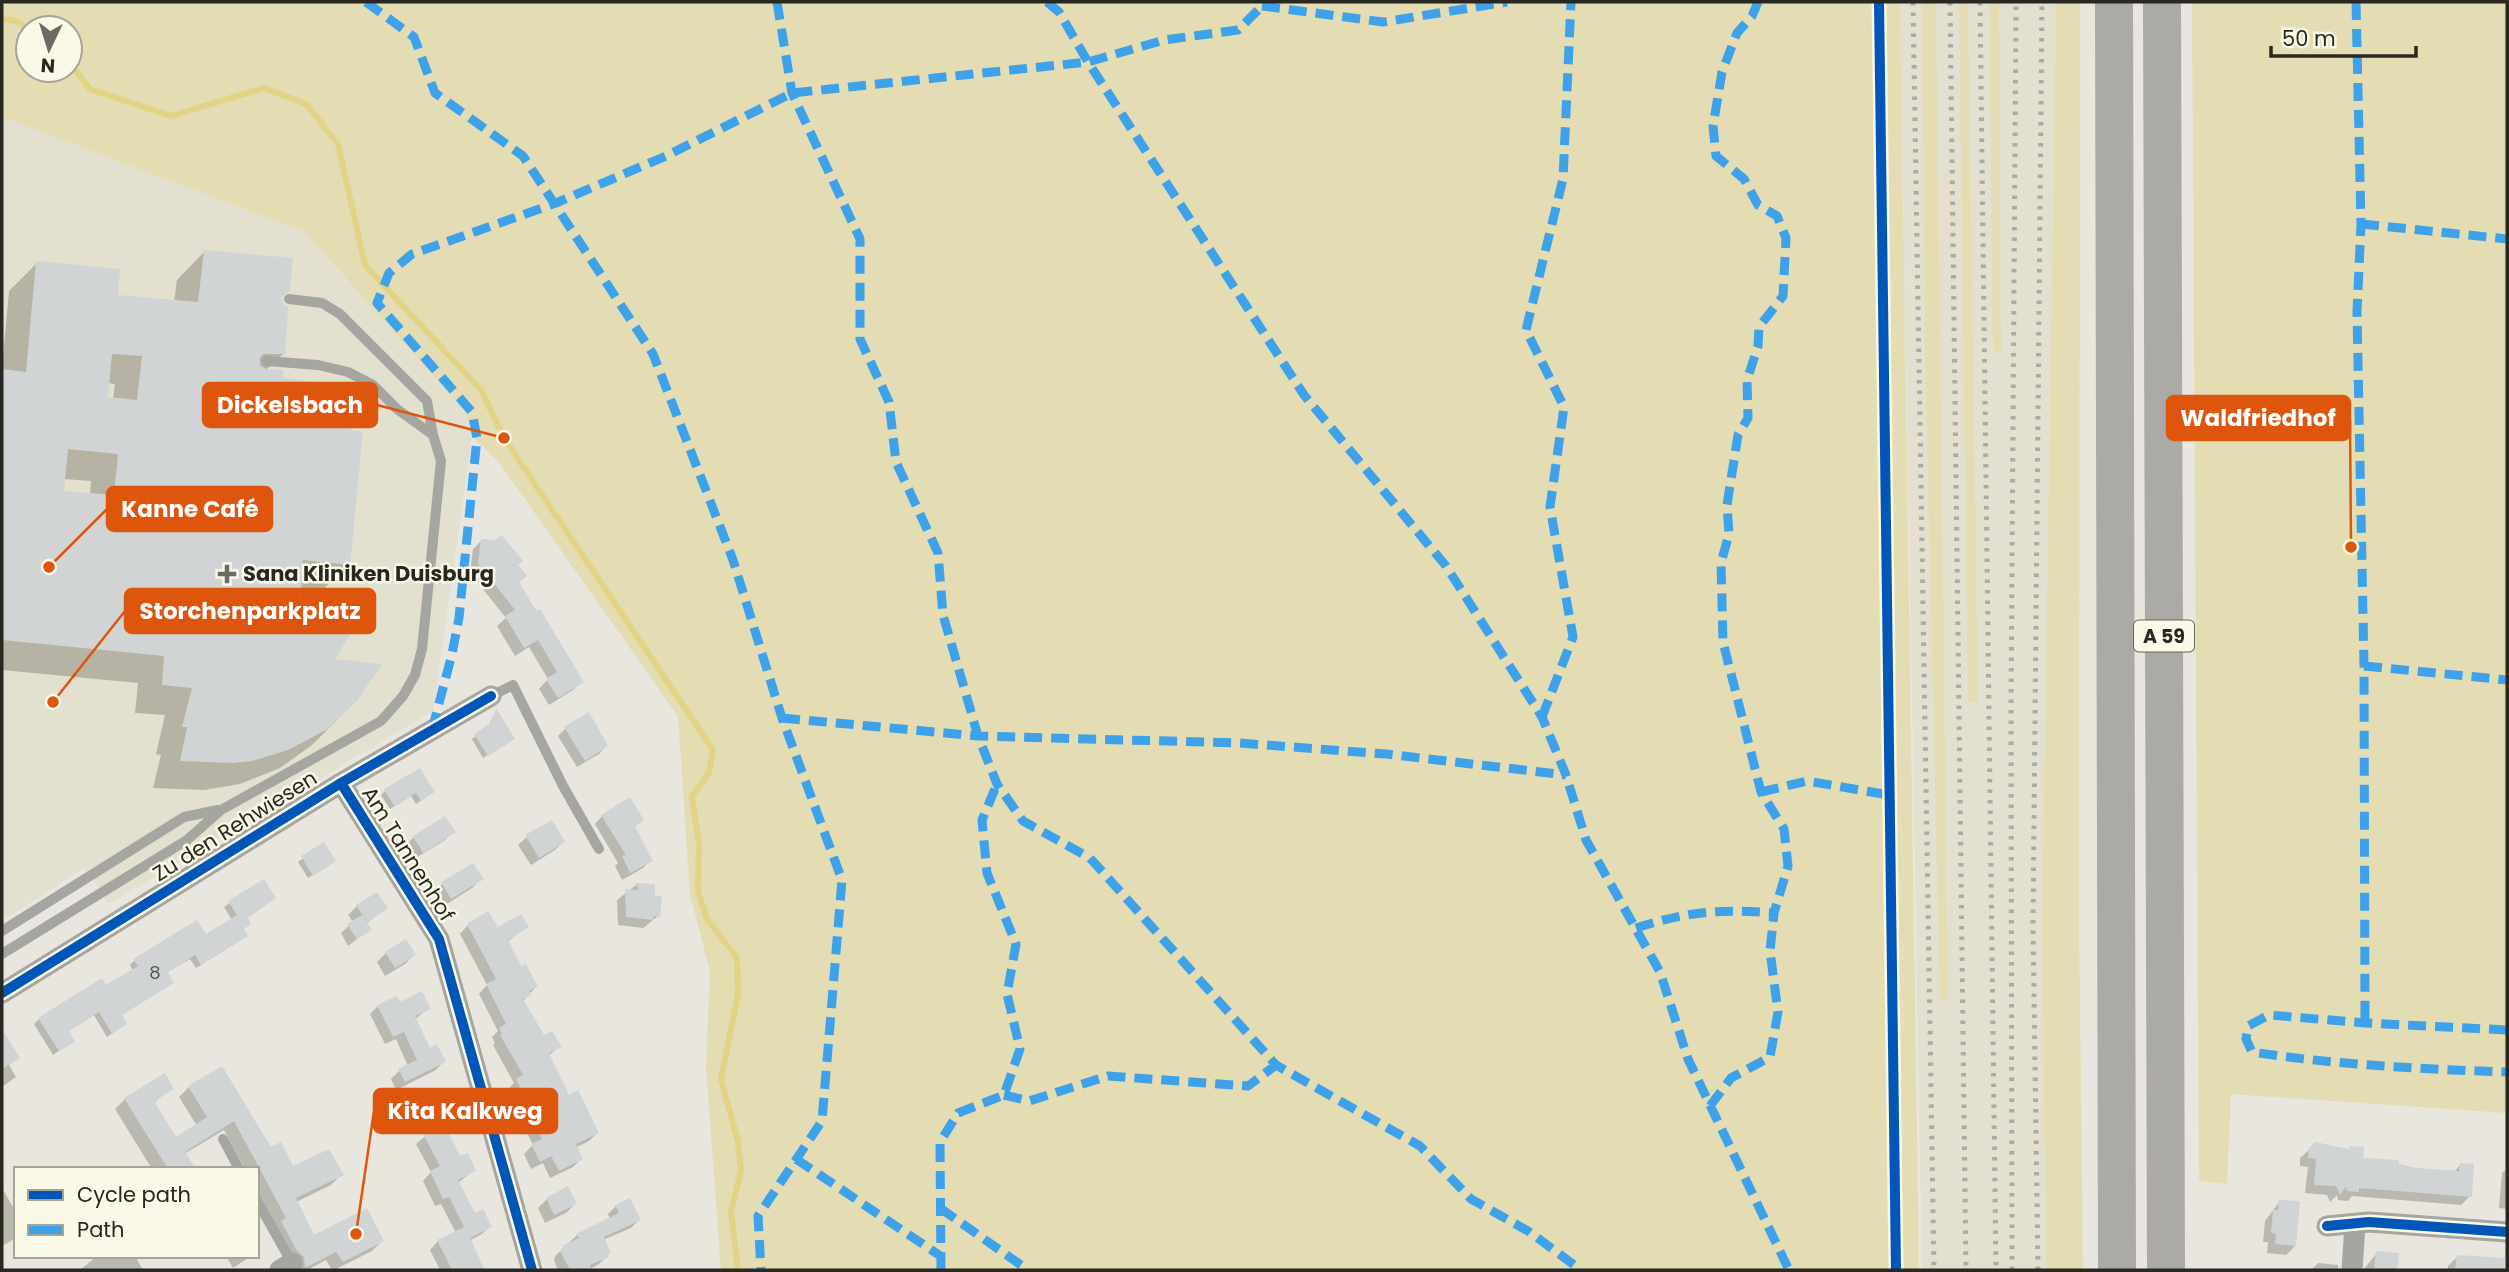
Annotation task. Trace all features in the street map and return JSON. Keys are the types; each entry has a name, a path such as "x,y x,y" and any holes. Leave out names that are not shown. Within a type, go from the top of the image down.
{"highway":[{"name":"A 59","path":"2114,2 2117,1270"},
{"name":"A 59","path":"2162,2 2166,1270"}],"street":[{"name":"Zu den Rehwiesen","path":"2,993 341,783 491,696"},
{"name":"Am Tannenhof","path":"341,783 439,939 532,1270"},
{"path":"2327,1226 2369,1222 2507,1232"},
{"path":"2352,1270 2355,1225"}],"lane":[{"path":"2,954 187,839 221,810 381,721 403,696 415,676 422,649 441,461 427,401 340,314 322,303 289,299"},
{"path":"267,361 318,365 348,372 373,386 397,409 433,435"},
{"path":"491,696 513,685 563,786 599,849"},
{"path":"2,931 184,817 221,810"},
{"path":"54,898 61,918"},
{"path":"223,1139 238,1167"},
{"path":"259,1205 286,1267"}],"shaded area":[{"path":"2,2 1900,2 1919,1270 721,1270 706,1067 710,971 690,895 678,716 498,461 472,437 466,413 305,232 2,117"},
{"path":"1900,2 2056,2 2042,924 2046,1270 1922,1270"},
{"path":"1922,2 1936,2 1948,999 1940,1000 1925,350"},
{"path":"1959,2 1968,2 1978,701 1968,702"},
{"path":"1989,2 1999,2 2001,351 1993,351"},
{"path":"2056,2 2080,2 2079,922 2083,1270 2046,1270 2042,924"},
{"path":"2192,2 2507,2 2507,1113 2231,1094 2227,1184 2199,1181"},
{"name":"Sana Kliniken Duisburg","path":"2,117 305,232 466,413 472,437 433,711 109,904 85,867 2,921"}],"building":[{"path":"204,250 293,258 290,291 283,294 281,299 288,307 285,354 264,354 260,357 260,365 266,369 283,370 283,378 355,388 351,430 363,432 350,565 303,560 301,592 340,595 337,626 350,635 335,659 382,664 356,702 326,730 288,750 252,761 233,763 180,761 187,727 182,727 192,688 162,685 164,656 2,640 2,369 26,372 36,261 120,269 118,295 198,302","holes":["112,354 142,356 137,400 108,397","68,449 118,454 114,495 64,491"]},
{"path":"502,535 523,561 518,565 527,576 519,582 536,611 540,609 584,682 558,698 546,679 557,672 538,640 524,648 505,616 515,610 478,563 481,539 495,540"},
{"path":"496,708 515,739 488,756 474,734 491,723"},
{"path":"589,712 608,746 585,761 564,727"},
{"path":"420,768 435,792 421,801 416,793 394,806 384,789"},
{"path":"630,797 644,820 635,826 653,861 630,873 622,856 626,855 601,815"},
{"path":"445,816 456,832 423,853 413,836"},
{"path":"552,820 565,842 539,858 525,835"},
{"path":"324,842 336,861 313,876 301,856"},
{"path":"473,863 484,879 451,899 441,882"},
{"path":"264,879 276,898 248,918 251,924 244,929 248,936 201,965 195,955 168,972 174,983 122,1015 127,1024 112,1034 99,1012 69,1031 75,1042 59,1051 38,1018 102,978 106,985 138,966 133,959 197,920 206,934 237,915 228,901"},
{"path":"635,883 655,884 655,896 662,896 660,917 654,916 653,920 626,917 625,889 639,890"},
{"path":"377,892 388,908 367,922 356,905"},
{"path":"488,911 498,927 521,914 529,927 508,940 521,966 526,964 538,987 529,991 531,995 523,999 544,1035 552,1031 562,1047 549,1053 569,1095 578,1090 599,1133 576,1144 583,1159 559,1171 551,1156 540,1162 531,1144 542,1139 522,1099 525,1098 516,1079 523,1075 500,1035 502,1034 499,1028 506,1024 486,984 496,979 467,924"},
{"path":"362,915 372,930 357,939 347,924"},
{"path":"406,939 416,955 395,968 385,952"},
{"path":"422,991 431,1009 415,1016 430,1048 437,1044 446,1062 405,1082 398,1069 417,1060 404,1032 393,1037 377,1005 396,996 400,1002"},
{"path":"2,1029 20,1058 2,1069"},
{"path":"222,1066 271,1147 281,1142 293,1166 329,1149 344,1175 296,1198 314,1235 367,1208 384,1241 343,1262 336,1252 305,1268 304,1257 297,1251 281,1221 286,1218 234,1121 185,1152 195,1167 167,1167 124,1098 165,1073 174,1089 154,1101 176,1137 207,1117 188,1086"},
{"path":"444,1124 460,1156 468,1153 476,1171 458,1180 475,1213 483,1209 492,1227 470,1238 468,1234 485,1270 452,1270 437,1240 464,1227 449,1197 443,1199 430,1171 440,1166 423,1134"},
{"path":"2315,1142 2349,1149 2349,1146 2364,1147 2363,1158 2399,1160 2399,1164 2417,1168 2459,1171 2460,1163 2474,1164 2472,1197 2359,1188 2359,1192 2347,1191 2346,1187 2340,1195 2336,1186 2314,1185 2316,1159 2308,1158 2309,1148"},
{"path":"568,1186 577,1204 554,1215 546,1198"},
{"path":"630,1198 641,1220 604,1237 611,1253 608,1254 609,1257 590,1265 592,1270 570,1270 560,1251 562,1246 579,1238 576,1234 619,1213 615,1205"},
{"path":"2279,1200 2300,1201 2296,1246 2275,1244 2276,1234 2271,1233 2273,1210 2278,1210"},
{"path":"2376,1251 2399,1253 2398,1268 2374,1270"},
{"path":"2457,1255 2505,1258 2504,1270 2455,1270"}],"waterway":[{"path":"2,19 14,21"},
{"path":"84,81 90,89 171,116 264,88 306,104 338,144 365,265 481,390 504,438 713,750 709,773 692,796 699,845 698,891 707,919 737,958 738,994 721,1079 738,1142 741,1171 731,1212 738,1270"}],"railway":[{"path":"1913,2 1934,1270"},
{"path":"1950,2 1966,1270"},
{"path":"1980,2 1996,1270"},
{"path":"2012,1270 2011,709 2016,2"},
{"path":"2038,1270 2033,926 2042,2"}],"marked path":[{"path":"366,2 414,37 435,93 523,156 653,354 733,560 782,718 842,880 822,1121 758,1216 761,1270"},
{"path":"777,2 792,93 860,239 860,339 889,402 896,462 938,553 943,615 978,736 997,784 1023,821 1090,858 1276,1065 1420,1146 1471,1199 1528,1231 1581,1270"},
{"path":"1047,2 1059,12 1088,62 1304,395 1446,566 1542,717 1566,775 1586,840 1660,972 1688,1059 1789,1270"},
{"path":"432,730 459,618 477,438 472,412 377,303 389,273 412,254 556,203 666,156 792,93 1088,62 1164,40 1238,30 1266,2"},
{"path":"1262,6 1383,22 1507,2"},
{"path":"1542,717 1573,637 1550,507 1564,407 1526,330 1563,179 1571,2"},
{"path":"1710,1106 1731,1078 1770,1057 1778,1012 1770,951 1774,913 1788,866 1784,829 1761,792 1723,642 1721,563 1729,534 1727,505 1738,435 1748,418 1747,380 1758,346 1759,327 1783,296 1786,238 1777,216 1758,205 1744,179 1716,156 1713,126 1722,72 1737,33 1752,16 1758,2"},
{"path":"2356,2 2361,224 2357,312 2364,666 2365,1023"},
{"path":"2361,224 2507,239"},
{"path":"2364,666 2507,680"},
{"path":"782,718 978,736 1239,743 1386,754 1566,775"},
{"path":"1761,792 1807,781 1889,795"},
{"path":"941,1270 940,1142 958,1113 1004,1095 1020,1049 1007,994 1016,944 987,873 982,820 997,784"},
{"path":"1636,928 1704,913 1774,913"},
{"path":"2507,1030 2269,1015 2248,1026 2246,1039 2252,1052 2380,1066 2507,1072"},
{"path":"1004,1095 1029,1101 1108,1076 1248,1086 1276,1065"},
{"path":"796,1159 942,1257"},
{"path":"940,1208 1028,1270"}],"cycle path":[{"path":"1879,2 1896,1270"},
{"path":"2,993 341,783 491,696"},
{"path":"341,783 439,939 532,1270"},
{"path":"2327,1226 2369,1222 2507,1232"}],"place":[{"name":"Dickelsbach","path":"504,438"},
{"name":"Waldfriedhof","path":"2351,547"},
{"name":"Kanne Café","path":"49,567"},
{"name":"Sana Kliniken Duisburg","path":"227,574"},
{"name":"Storchenparkplatz","path":"53,702"},
{"name":"Kita Kalkweg","path":"356,1234"}]}
